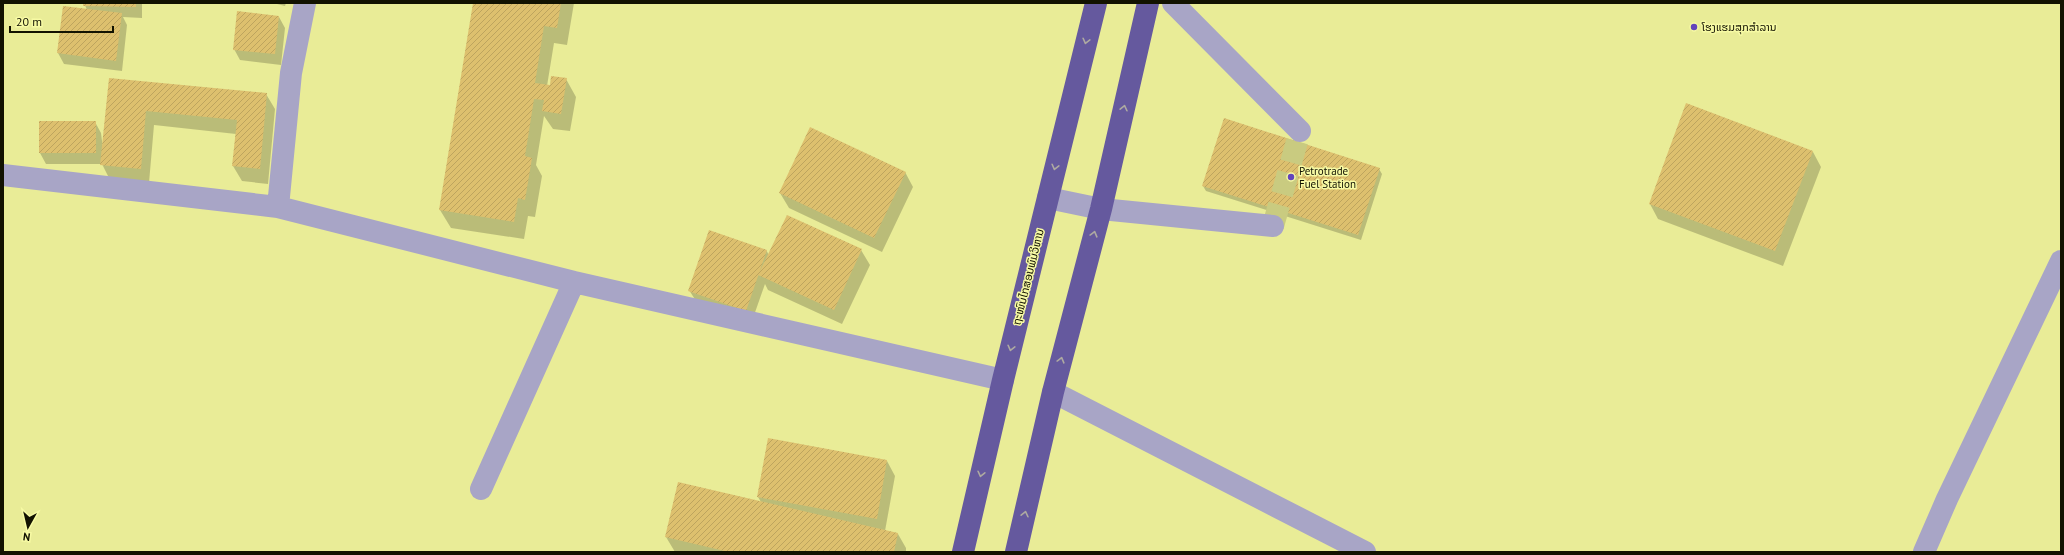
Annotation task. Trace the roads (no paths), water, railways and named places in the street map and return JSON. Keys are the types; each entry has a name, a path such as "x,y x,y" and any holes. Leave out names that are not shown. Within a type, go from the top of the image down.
{"highway":[{"name":"ຖະໜົນໄກສອນພົມວິຫານ","path":"964,552 1003,380 1096,3"},
{"path":"1016,552 1053,392 1101,209 1148,3"}],"street":[{"path":"278,207 291,73 305,3"},
{"path":"1173,3 1300,131"},
{"path":"3,175 278,207 574,282 1003,380"},
{"path":"1048,198 1101,209 1273,226"},
{"path":"1924,552 1947,499 2061,261"},
{"path":"481,489 574,282"},
{"path":"1053,392 1365,552"}],"tunnel":[{"path":"1273,226 1300,131"}],"place":[{"name":"ໂຮງແຮມສຸກສໍາລານ","path":"1694,27"},
{"name":"Petrotrade Fuel Station","path":"1291,177"}]}
